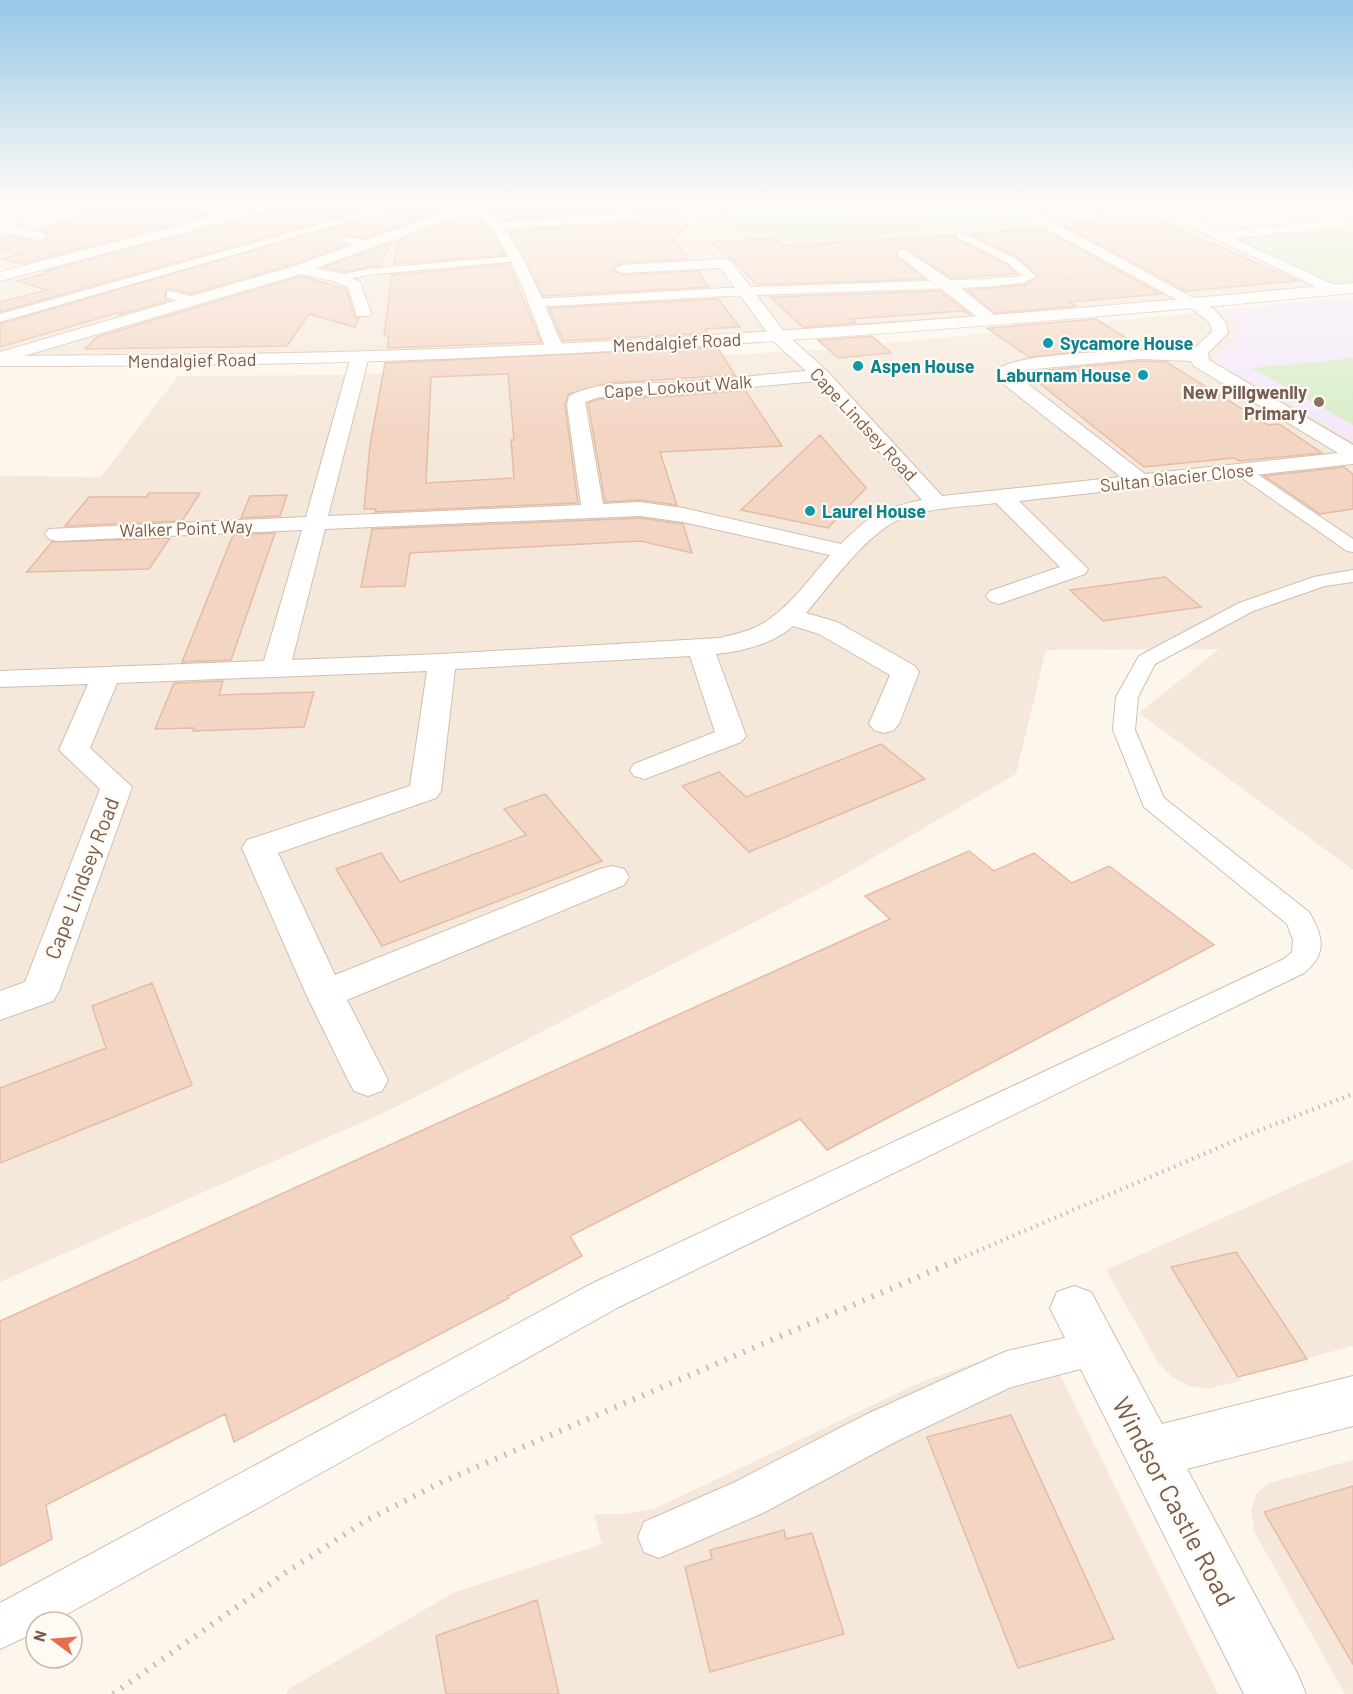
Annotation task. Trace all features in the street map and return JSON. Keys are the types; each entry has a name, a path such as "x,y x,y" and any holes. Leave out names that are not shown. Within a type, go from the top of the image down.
{"street":[{"path":"0,359 273,277"},
{"path":"336,277 355,285 363,314"},
{"path":"523,277 554,347"},
{"name":"Cape Lindsey Road","path":"0,680 442,662 700,647 749,639 776,627 878,521 894,513 937,503 821,375 779,337 736,277"},
{"path":"937,277 992,321"},
{"path":"1146,277 1196,304 1215,318 1221,329 1220,333 1197,356"},
{"path":"1307,277 1334,290"},
{"name":"Mendalgief Road","path":"0,359 135,362 360,356 779,337 1196,304 1353,288"},
{"path":"1140,481 1007,378 1006,371 1021,365 1142,354 1197,356"},
{"path":"276,668 360,356"},
{"path":"1197,356 1205,367 1353,454"},
{"name":"Cape Lookout Walk","path":"593,511 576,405 576,400 581,396 599,391 676,388 821,375"},
{"name":"Sultan Glacier Close","path":"937,503 1353,458"},
{"path":"999,596 1076,568 1001,496"},
{"path":"315,523 639,509 664,511 846,552"},
{"name":"Walker Point Way","path":"57,534 315,523"},
{"path":"789,616 828,628 905,672 884,724"},
{"path":"645,770 730,736 700,647"},
{"path":"368,1080 325,994 260,848 425,791 442,662"},
{"name":"Cape Lindsey Road","path":"0,1006 39,991 116,787 74,750 106,675"},
{"path":"325,994 612,877"},
{"name":"Windsor Castle Road","path":"1085,1328 1276,1694"},
{"path":"1149,1453 1353,1401"}],"lane":[{"path":"0,318 145,277"},
{"path":"340,278 344,277"},
{"path":"535,303 1011,281 1024,280 1028,277"},
{"path":"171,295 194,301"},
{"path":"1241,470 1353,547"},
{"path":"0,1627 606,1295 1294,966 1306,956 1307,939 1299,919 1153,802 1124,730 1127,697 1146,660 1246,607 1321,581 1353,576"},
{"path":"659,1537 748,1498 883,1426 1007,1370 1085,1328"}],"path":[{"path":"833,277 847,289"},
{"path":"113,1694 285,1573 367,1520 444,1481 1244,1136 1353,1094"}],"shaded area":[{"path":"0,277 1353,277 1353,288 992,321 360,356 0,361"},
{"path":"1353,297 1353,870 1139,713 1219,649 1046,650 1016,774 830,883 392,1109 0,1282 0,476 101,477 178,376 354,375 819,350"},
{"name":"New Pillgwenlly Primary","path":"1353,297 1353,441 1218,363 1218,353 1235,340 1238,326 1218,311"},
{"path":"1353,1160 1353,1346 1239,1377 1241,1381 1206,1389 1190,1386 1172,1377 1159,1364 1106,1270"},
{"path":"1044,1343 1218,1694 287,1694 287,1690 453,1593 602,1544 594,1514 624,1514 654,1509 921,1382 992,1357"},
{"path":"1353,1460 1353,1694 1345,1694 1255,1533 1251,1512 1256,1494 1269,1483"}],"green space":[{"path":"1318,277 1353,277 1353,283 1327,281"},
{"path":"1353,358 1353,425 1251,368"}],"building":[{"path":"32,277 124,277 0,312 0,302 47,290 17,281"},
{"path":"161,277 249,277 191,294 172,289 166,290 165,298 168,301 119,315 124,311 0,347 0,324"},
{"path":"297,277 346,289 355,317 359,318 355,327 309,314 287,346 85,349 97,337"},
{"path":"392,277 514,277 541,342 387,348 389,337 384,335"},
{"path":"533,277 702,277 709,287 543,296"},
{"path":"749,277 923,277 925,279 757,285"},
{"path":"1036,277 1130,277 1161,294 1070,302 1076,306 995,313 967,290 1024,285"},
{"path":"1160,277 1288,277 1297,281 1186,291"},
{"path":"940,291 970,314 963,311 851,319 856,323 803,327 770,297"},
{"path":"718,299 740,327 705,329 708,333 563,341 549,308"},
{"path":"1096,319 1144,349 1088,351 1029,357 987,328"},
{"path":"872,336 891,353 838,358 818,340"},
{"path":"717,347 735,375 608,383 568,394 565,405 578,503 375,512 376,509 364,509 370,445 385,363","holes":["508,374 514,440 511,440 514,478 426,483 431,377"]},
{"path":"1141,361 1166,362 1268,425 1279,424 1322,453 1239,461 1234,458 1144,467 1032,377 1055,375 1048,370"},
{"path":"745,390 782,446 660,452 677,505 640,500 605,502 588,403 599,399"},
{"path":"820,435 866,488 828,528 741,510"},
{"path":"1344,467 1353,474 1353,509 1320,514 1264,476"},
{"path":"149,493 200,493 182,521 65,526 89,497 146,497"},
{"path":"287,495 280,516 241,518 250,496"},
{"path":"640,518 683,524 692,553 641,541 410,553 405,586 361,587 372,529"},
{"path":"275,533 231,660 182,662 233,535"},
{"path":"170,538 149,569 27,572 52,542"},
{"path":"1165,577 1201,607 1103,621 1070,590"},
{"path":"223,681 219,695 314,692 304,727 193,731 194,728 155,729 174,683"},
{"path":"881,744 925,779 749,852 682,786 719,772 746,797"},
{"path":"545,794 602,861 382,946 336,869 381,853 400,882 526,835 504,809"},
{"path":"969,851 994,871 1034,853 1072,883 1109,866 1214,945 827,1150 800,1119 570,1236 582,1256 508,1296 509,1298 234,1442 225,1414 46,1505 52,1539 0,1566 0,1321 890,919 865,896"},
{"path":"152,983 192,1085 0,1163 0,1088 106,1048 92,1006"},
{"path":"1236,1252 1307,1359 1238,1377 1171,1267"},
{"path":"1011,1415 1114,1639 1018,1668 927,1437"},
{"path":"1353,1486 1353,1664 1264,1512"},
{"path":"784,1530 786,1539 812,1533 844,1634 710,1672 685,1567 712,1559 710,1550"},
{"path":"537,1600 559,1694 446,1694 436,1636"}],"place":[{"name":"Sycamore House","path":"1048,343"},
{"name":"Aspen House","path":"858,366"},
{"name":"Laburnam House","path":"1143,375"},
{"name":"New Pillgwenlly Primary","path":"1319,402"},
{"name":"Laurel House","path":"810,511"}]}
